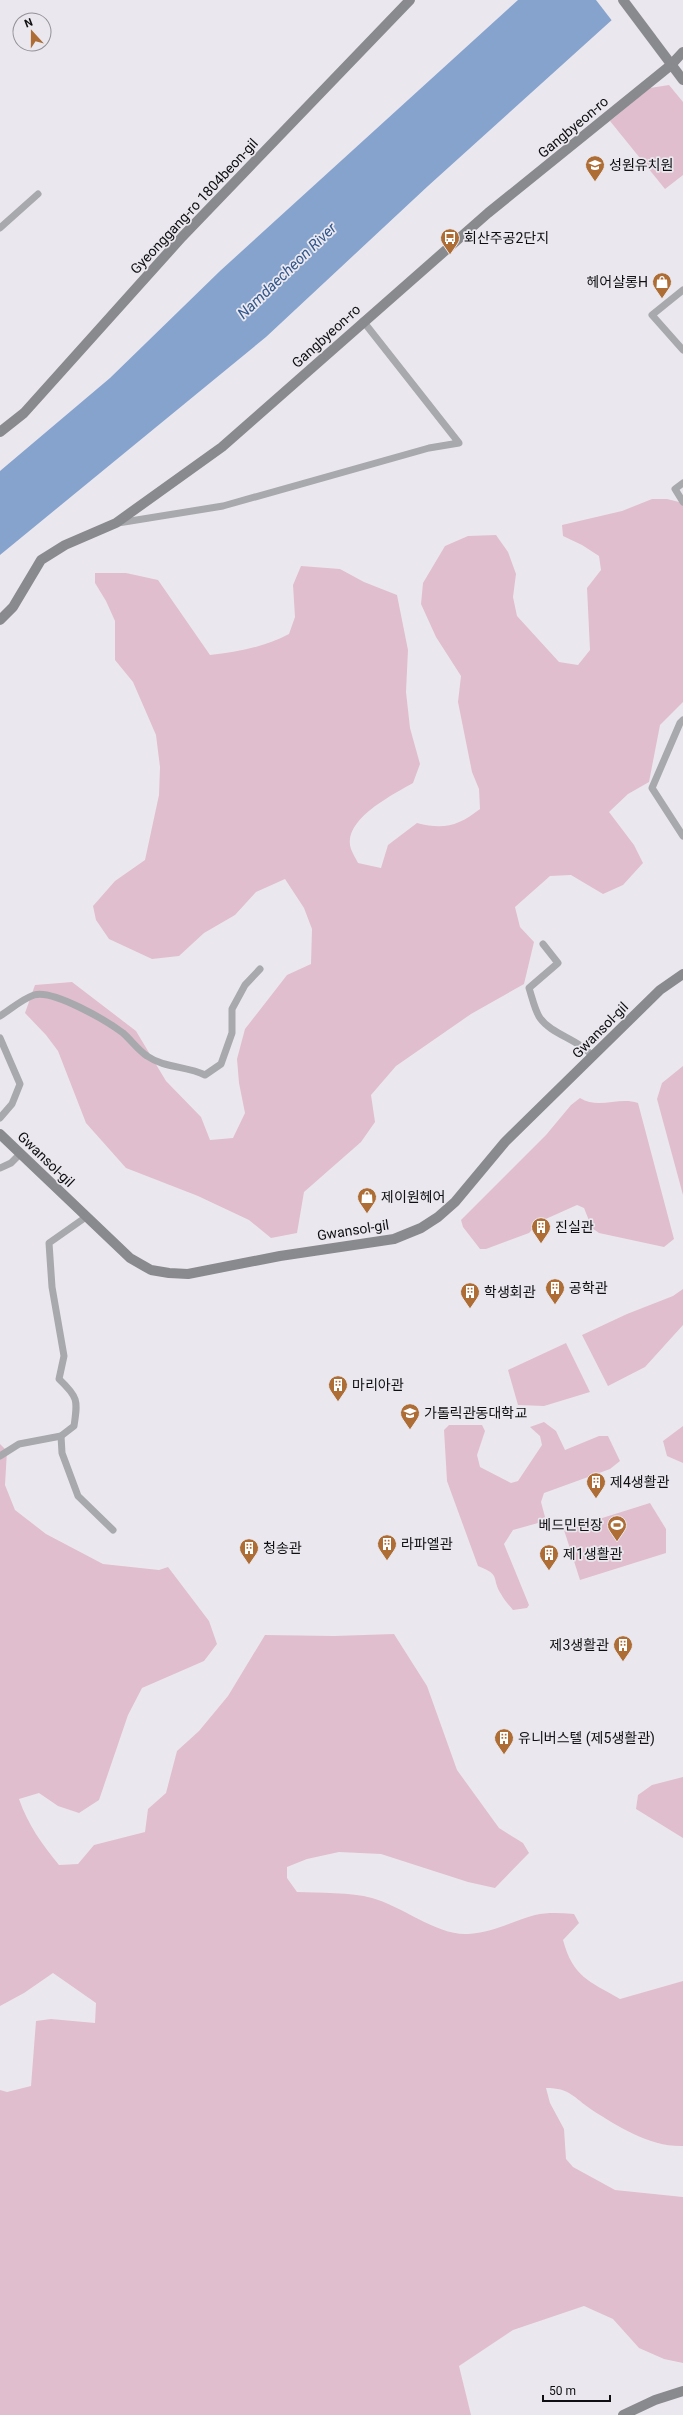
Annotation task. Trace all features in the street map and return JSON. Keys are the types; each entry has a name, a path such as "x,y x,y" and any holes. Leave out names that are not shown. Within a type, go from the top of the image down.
{"street":[{"name":"Gyeonggang-ro 1804beon-gil","path":"0,432 24,413 182,237 410,0"},
{"path":"623,0 683,80"},
{"name":"Gangbyeon-ro","path":"0,620 13,607 41,560 65,545 116,523 222,447 363,321 488,213 671,65 683,52"},
{"path":"0,228 38,194"},
{"path":"683,290 652,315 683,350"},
{"path":"116,523 223,506 429,448 459,444 363,321"},
{"path":"683,483 675,489 683,502"},
{"path":"682,723 652,788 683,836"},
{"path":"543,944 558,963 529,988 540,1018 560,1033 585,1046 593,1057"},
{"path":"0,1016 34,995 55,997 102,1019 123,1033 147,1056 161,1064 192,1069 205,1075 221,1064 232,1033 232,1009 245,985 260,969"},
{"name":"Gwansol-gil","path":"0,1134 130,1258 150,1270 169,1273 209,1271 280,1256 394,1239 421,1228 438,1217 470,1185 505,1142 660,990 683,974"},
{"path":"0,1038 20,1084 12,1104 0,1118"},
{"path":"0,1168 11,1164 20,1154"},
{"path":"0,1456 19,1444 61,1436 74,1426 77,1409 74,1393 59,1379 64,1356 52,1287 49,1243 86,1217"},
{"path":"61,1436 62,1453 78,1496 113,1530"},
{"path":"624,2415 655,2400 683,2391"}],"shaded area":[{"path":"669,85 683,102 683,175 665,189 610,121 650,88"},
{"path":"652,499 667,499 683,503 683,702 660,725 649,782 628,794 609,812 634,845 643,863 623,885 603,894 571,875 550,876 515,907 520,927 534,942 524,984 471,1014 396,1066 371,1095 375,1122 361,1142 304,1192 297,1233 271,1238 249,1220 198,1196 126,1168 86,1123 58,1051 46,1035 25,1013 35,985 72,982 136,1031 166,1081 201,1117 210,1140 233,1138 245,1113 239,1083 237,1059 245,1029 287,975 311,964 312,929 304,908 285,879 256,892 235,915 204,933 179,956 152,959 109,939 96,920 93,906 115,881 145,860 159,795 160,767 156,735 133,682 115,660 115,621 106,601 95,583 95,573 126,573 158,580 210,655 251,648 280,639 289,634 295,617 293,585 301,566 340,569 364,582 397,595 408,650 406,692 410,728 420,764 413,783 371,809 361,818 354,828 350,838 351,849 358,863 381,868 388,845 417,823 435,826 450,825 458,823 480,809 479,789 472,772 458,702 461,676 436,637 421,604 423,583 445,546 468,536 496,535 508,552 516,574 513,597 517,616 559,662 578,665 590,650 587,588 601,570 599,556 582,545 563,536 562,525 622,511"},
{"path":"683,1066 683,1195 657,1099 662,1083"},
{"path":"580,1098 594,1103 631,1101 638,1103 674,1239 664,1247 599,1233 592,1228 584,1208 577,1205 539,1222 529,1233 486,1249 480,1249 463,1227 461,1220 546,1135 571,1105"},
{"path":"683,1289 683,1325 645,1367 608,1386 582,1335 627,1314 673,1296"},
{"path":"566,1343 590,1392 544,1406 518,1405 508,1370"},
{"path":"544,1422 556,1431 565,1450 599,1436 608,1436 620,1461 610,1469 544,1493 541,1502 545,1517 538,1523 513,1530 504,1544 529,1605 527,1608 513,1610 498,1589 493,1575 478,1566 447,1481 444,1430 449,1425 482,1425 485,1431 477,1455 480,1467 511,1483 518,1481 542,1445 540,1436 530,1427"},
{"path":"683,1426 683,1463 667,1456 663,1441"},
{"path":"0,1444 7,1451 5,1485 15,1510 46,1534 103,1564 159,1570 168,1567 209,1621 217,1644 204,1661 142,1688 128,1715 99,1800 79,1813 58,1806 39,1793 19,1799 36,1834 59,1865 78,1864 94,1845 145,1832 148,1809 166,1793 177,1751 199,1731 228,1696 265,1635 334,1636 394,1634 427,1686 457,1770 499,1828 523,1843 529,1853 495,1888 468,1882 381,1854 339,1852 307,1859 287,1867 287,1878 297,1892 364,1896 384,1902 432,1926 456,1933 468,1934 485,1931 540,1914 574,1914 579,1923 563,1940 567,1952 577,1970 584,1977 599,1987 620,1999 683,1981 683,2146 659,2143 635,2135 592,2110 571,2094 554,2088 546,2088 550,2103 564,2129 566,2159 573,2167 615,2190 683,2197 683,2363 664,2359 639,2348 613,2319 584,2306 513,2330 459,2366 471,2415 0,2415 0,2090 7,2092 31,2086 36,2021 51,2019 95,2023 96,2003 53,1973 24,1993 0,2006"},
{"name":"베드민턴장","path":"650,1503 666,1529 666,1553 580,1580 564,1530"},
{"path":"683,1777 683,1838 636,1809 638,1795 652,1785"}],"water":[{"name":"Namdaecheon River","path":"518,0 634,0 428,186 266,337 0,555 0,471 110,378 220,271"}],"pier":[{"path":"596,0 636,0 613,22"}],"place":[{"name":"성원유치원","path":"595,182"},
{"name":"회산주공2단지","path":"450,255"},
{"name":"헤어살롱H","path":"662,299"},
{"name":"제이원헤어","path":"367,1214"},
{"name":"진실관","path":"541,1244"},
{"name":"공학관","path":"555,1305"},
{"name":"학생회관","path":"470,1309"},
{"name":"마리아관","path":"338,1402"},
{"name":"가톨릭관동대학교","path":"410,1430"},
{"name":"제4생활관","path":"596,1499"},
{"name":"베드민턴장","path":"617,1542"},
{"name":"라파엘관","path":"387,1561"},
{"name":"청송관","path":"249,1565"},
{"name":"제1생활관","path":"549,1571"},
{"name":"제3생활관","path":"623,1662"},
{"name":"유니버스텔 (제5생활관)","path":"504,1755"}]}
